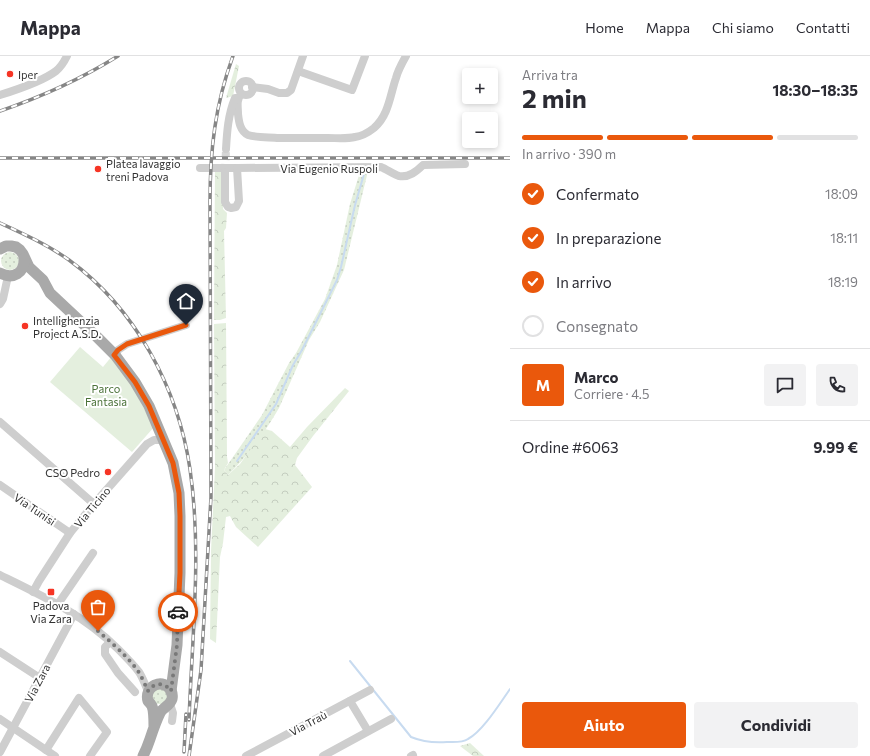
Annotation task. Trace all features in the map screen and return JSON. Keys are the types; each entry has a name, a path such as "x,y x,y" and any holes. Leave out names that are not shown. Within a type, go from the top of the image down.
{"main road":[{"path":"0,242 16,247 20,250 29,267 43,280 54,298 97,336 114,355 128,373 149,406 173,463 179,493 180,573 177,645 171,691 172,698 162,706 143,756"},
{"path":"0,249 6,246 11,246"},
{"path":"8,274 20,272 23,268 24,258"},
{"path":"8,274 38,276"},
{"path":"162,706 148,699 155,686 167,679 174,667"},
{"path":"155,686 165,685 169,687 171,691"}],"street":[{"path":"0,95 52,74 60,68 67,56"},
{"path":"226,149 231,106 238,97 249,94 252,88 268,89 280,93 287,93 291,90 303,56"},
{"path":"298,71 352,90 365,56"},
{"path":"238,97 240,128 248,134 266,137 300,138 356,137 367,133 383,118 388,107 396,77 406,56"},
{"name":"Via Eugenio Ruspoli","path":"200,168 381,167 399,176 408,176 423,165 465,164"},
{"path":"225,172 225,202 228,207 234,208 239,202 237,168"},
{"path":"0,304 3,299 8,274"},
{"path":"114,355 118,350 127,344 186,325"},
{"path":"0,422 94,504"},
{"name":"Via Ticino","path":"33,592 70,533 94,504 147,444 154,440 164,440"},
{"name":"Via Tunisi","path":"0,485 70,533"},
{"path":"58,604 93,553"},
{"path":"0,575 58,604 74,614 110,642 155,686"},
{"name":"Via Zara","path":"0,752 74,614"},
{"path":"110,642 105,647 105,654 118,673 135,692"},
{"path":"0,652 40,678"},
{"name":"Via Traù","path":"246,756 370,690"},
{"path":"46,750 79,698 107,732 90,756"},
{"path":"350,701 368,731"},
{"path":"162,706 173,713 172,721"},
{"path":"0,719 55,756"},
{"path":"323,756 391,719"}],"green space":[{"path":"236,64 239,66 233,96 226,98"},
{"path":"215,167 224,167 223,209 227,213 226,228 224,231 226,318 220,320 214,320"},
{"path":"368,171 344,270 320,322 309,340 279,408 256,443 228,475 224,470 262,415 325,299 337,265 350,204 360,172"},
{"path":"10,252 16,255 19,261 16,267 10,270 4,267 1,261 4,255"},
{"path":"226,323 228,463 224,470 228,475 240,464 265,429 272,431 290,447 307,427 345,388 349,391 297,458 295,465 312,487 258,547 236,527 230,516 226,517 220,557 216,643 210,639 211,551 215,468 214,324"},
{"name":"Parco Fantasia","path":"80,347 103,367 112,356 126,375 154,427 132,452 50,382"},
{"path":"156,689 165,689 168,698 162,704 157,704 153,701 152,692"},
{"path":"470,743 484,756 473,756 460,746"}],"waterway":[{"path":"237,461 276,404 293,365 337,280 364,174"},
{"path":"350,661 411,737 424,741 458,742 468,739 485,723 510,689"}],"tunnel":[{"path":"225,172 226,149"}],"railway":[{"path":"0,111 31,100 60,87 118,56"},
{"path":"189,756 201,670 211,497 211,164 218,110 233,56"},
{"path":"0,158 510,158"},
{"path":"0,223 61,255 93,280 134,326 150,352 164,380 184,439 194,500 196,563 189,720"},
{"path":"184,752 186,714"}],"way so far":[{"path":"98,631 128,659 139,672 148,691 156,684 165,685 169,687 171,691 177,645 178,612"}],"place":[{"name":"Iper","path":"10,74"},
{"name":"Platea lavaggio treni Padova","path":"98,169"},
{"name":"Intellighenzia Project A.S.D.","path":"25,326"},
{"name":"CSO Pedro","path":"108,472"},
{"name":"Padova Via Zara","path":"51,592"}],"route":[{"path":"178,612 180,516 179,493 173,463 149,406 135,382 121,362 114,355 118,350 127,344 186,325"}]}
